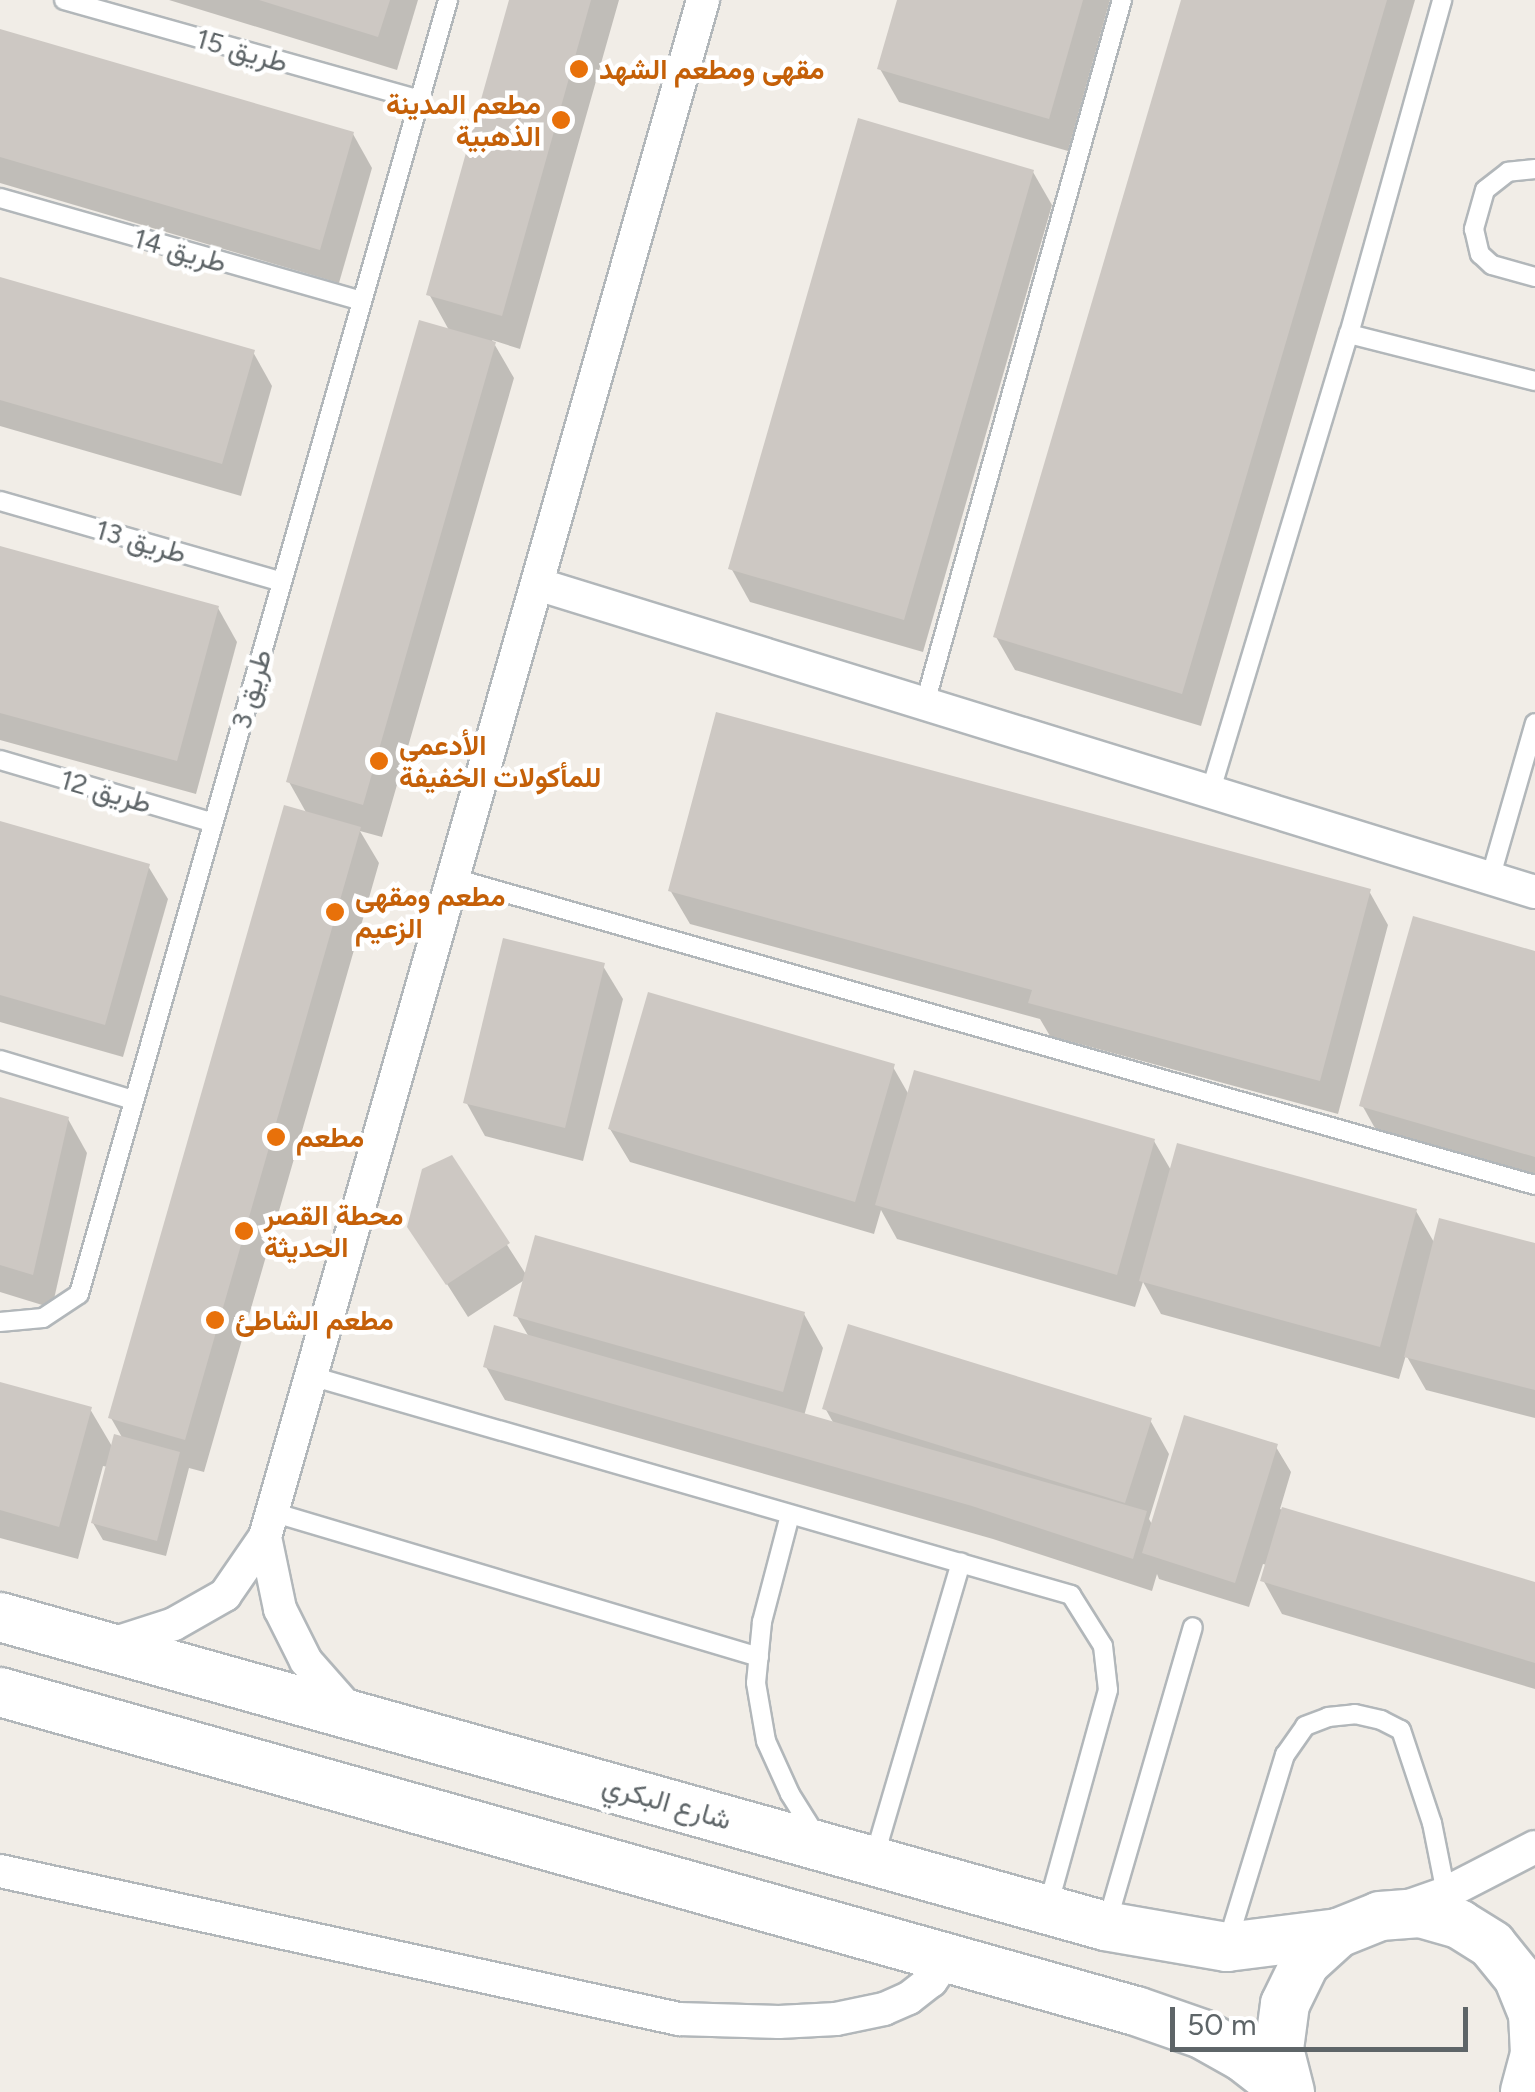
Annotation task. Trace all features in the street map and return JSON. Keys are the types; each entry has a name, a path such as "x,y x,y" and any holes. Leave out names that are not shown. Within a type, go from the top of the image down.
{"main road":[{"name":"شارع البكري","path":"0,1618 351,1712 1106,1926 1227,1947 1420,1913 1459,1924 1492,1945 1523,1989 1532,2014 1535,2054"},
{"path":"0,1692 947,1958 1202,2034 1242,2057 1289,2092"},
{"path":"1289,2092 1279,2049 1285,2004 1305,1963 1359,1925"},
{"path":"1525,2092 1535,2054"}],"street":[{"path":"102,1647 174,1624 225,1595 268,1524 704,0"},
{"path":"536,584 1535,892"},
{"path":"268,1524 280,1608 306,1661 351,1712"},
{"path":"1359,1925 1446,1893 1535,1848"},
{"path":"0,1872 680,2019 779,2022 836,2019 884,2009 910,1998 932,1981 947,1958"}],"lane":[{"name":"طريق 15","path":"64,0 419,100"},
{"name":"طريق 3","path":"0,1322 43,1318 79,1294 448,0"},
{"path":"924,703 1122,0"},
{"path":"1210,793 1349,334 1442,0"},
{"path":"1535,169 1508,172 1486,190 1474,229 1480,254 1492,265 1535,277"},
{"name":"طريق 14","path":"0,198 361,302"},
{"path":"1349,334 1535,381"},
{"name":"طريق 13","path":"0,501 282,582"},
{"path":"1490,878 1535,724"},
{"name":"طريق 12","path":"0,760 211,822"},
{"path":"453,878 1535,1185"},
{"path":"0,1060 133,1100"},
{"path":"311,1376 1071,1595 1103,1646 1108,1690 1047,1910"},
{"path":"790,1516 762,1622 756,1683 766,1741 790,1794 822,1846"},
{"path":"268,1524 759,1657"},
{"path":"874,1859 960,1563"},
{"path":"1106,1926 1193,1626"},
{"path":"1227,1947 1285,1755 1305,1726 1328,1717 1355,1714 1400,1730 1432,1823 1446,1893"}],"building":[{"path":"259,0 390,0 378,37"},
{"path":"509,0 591,0 502,316 426,295"},
{"path":"897,0 1083,0 1049,119 877,69"},
{"path":"1181,0 1387,0 1182,694 993,637"},
{"path":"0,29 354,132 320,250 0,157"},
{"path":"858,118 1034,170 904,620 728,569"},
{"path":"0,277 255,350 222,464 0,400"},
{"path":"419,320 496,342 363,805 286,782"},
{"path":"0,546 219,606 177,761 0,713"},
{"path":"716,712 1371,889 1320,1081 1028,1003 1032,990 668,891"},
{"path":"284,805 361,827 185,1440 108,1418"},
{"path":"0,821 150,864 105,1025 0,995"},
{"path":"1413,916 1535,951 1535,1157 1359,1106"},
{"path":"503,938 605,963 565,1128 463,1103"},
{"path":"648,992 895,1064 855,1202 608,1129"},
{"path":"914,1070 1155,1139 1117,1275 875,1205"},
{"path":"0,1097 69,1117 33,1275 0,1265"},
{"path":"1177,1143 1417,1209 1380,1347 1139,1281"},
{"path":"452,1155 510,1243 446,1285 407,1227 422,1169"},
{"path":"1439,1218 1535,1243 1535,1390 1404,1357"},
{"path":"535,1235 805,1312 783,1392 513,1316"},
{"path":"848,1324 1152,1418 1125,1503 822,1409"},
{"path":"494,1325 1147,1511 1133,1559 972,1506 483,1367"},
{"path":"0,1382 92,1407 59,1527 0,1510"},
{"path":"1184,1415 1278,1444 1235,1583 1142,1553"},
{"path":"114,1434 180,1452 157,1541 91,1523"},
{"path":"1282,1507 1535,1582 1535,1663 1260,1581"}],"place":[{"name":"مقهى ومطعم الشهد","path":"579,69"},
{"name":"مطعم المدينة الذهبية","path":"561,120"},
{"name":"الأدعمي للمأكولات الخفيفة","path":"379,761"},
{"name":"مطعم ومقهى الزعيم","path":"335,912"},
{"name":"مطعم","path":"276,1137"},
{"name":"محطة القصر الحديثة","path":"244,1231"},
{"name":"مطعم الشاطئ","path":"215,1320"}]}
